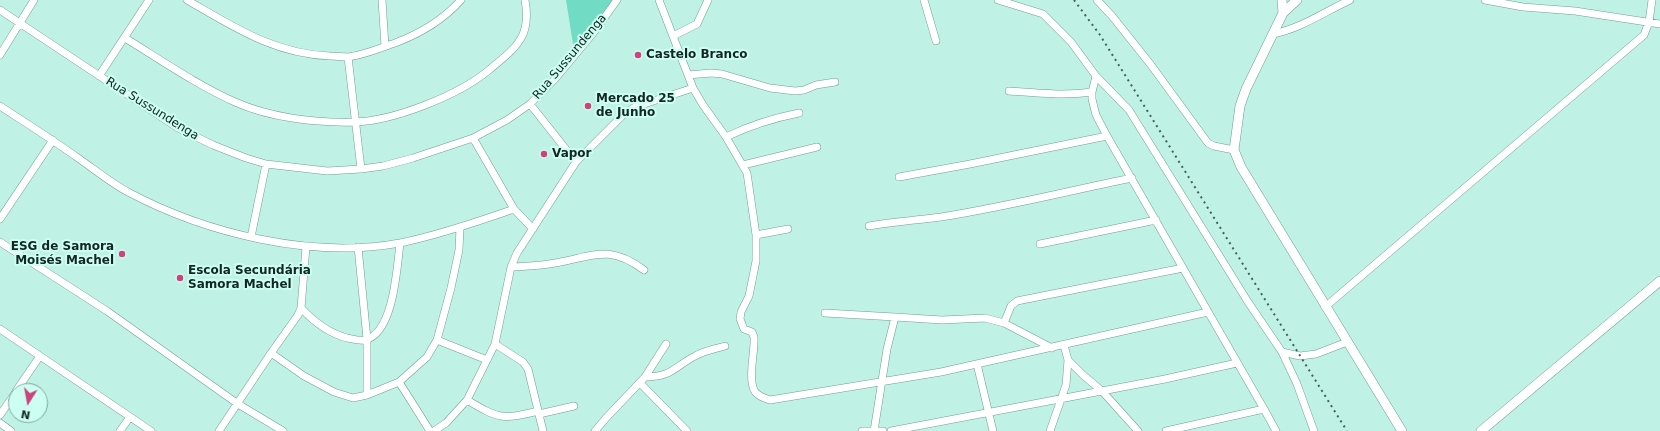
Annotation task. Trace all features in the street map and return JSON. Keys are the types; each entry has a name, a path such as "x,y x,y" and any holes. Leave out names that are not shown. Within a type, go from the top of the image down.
{"street":[{"path":"0,55 34,0"},
{"path":"99,76 149,0"},
{"path":"187,0 260,41 314,56 348,57 371,52 404,39 432,24 461,0"},
{"path":"382,0 385,46"},
{"path":"125,38 206,87 236,103 266,112 296,118 356,122 418,108 481,76 520,43 525,29 525,0"},
{"name":"Rua Sussundenga","path":"0,10 178,128 213,145 266,164 327,171 383,166 413,158 473,138 507,120 530,104 555,79 594,32 617,0"},
{"path":"659,0 693,88 703,105 726,137 747,173 756,235 756,261 749,296 741,312 740,319 744,329 752,332 754,337 752,380 755,391 761,397 770,400 882,380 941,372 1208,312"},
{"path":"673,36 696,24 708,0"},
{"path":"924,0 936,41"},
{"path":"998,0 1043,14 1071,42 1096,76 1129,110 1248,302 1282,352 1297,384 1314,431"},
{"path":"1097,0 1112,16 1151,65 1208,142 1214,146 1234,150"},
{"path":"1282,0 1284,13"},
{"path":"1297,0 1284,13 1246,89 1240,106 1234,150 1241,167 1402,431"},
{"path":"1273,34 1288,31 1304,25 1350,0"},
{"path":"1485,0 1523,7 1574,11 1660,24"},
{"path":"1325,307 1644,35 1649,22 1652,0"},
{"path":"348,57 361,169"},
{"path":"688,75 711,73 722,74 770,88 795,91 804,90 816,85 835,82"},
{"path":"1096,76 1092,92 1096,114 1107,136 1276,431"},
{"path":"434,431 446,423 467,400 495,344 516,254 576,162 624,114 635,107 693,88"},
{"path":"1009,91 1056,94 1092,92"},
{"path":"530,104 576,162"},
{"path":"0,106 53,140 126,192 164,210 207,226 252,237 306,247 358,247 400,243 460,228 514,209"},
{"path":"726,137 765,120 799,113"},
{"path":"899,177 1107,136"},
{"path":"473,138 514,209 533,229"},
{"path":"0,219 53,140"},
{"path":"743,165 817,147"},
{"path":"252,237 266,164"},
{"path":"869,226 904,220 940,217 992,208 1132,178"},
{"path":"1040,244 1156,220"},
{"path":"271,353 304,376 334,392 353,398 367,395 399,382 427,357 437,340 451,288 459,250 460,228"},
{"path":"756,235 788,229"},
{"path":"0,242 107,311 238,404 283,431"},
{"path":"301,308 312,320 336,335 357,340 367,339 380,330 389,312 396,282 400,243"},
{"path":"219,431 298,315 301,308 306,247"},
{"path":"358,247 367,339 367,395"},
{"path":"512,267 553,264 601,254 618,255 644,270"},
{"path":"1004,323 1011,306 1017,301 1183,268"},
{"path":"1481,431 1660,282"},
{"path":"825,313 942,320 985,318 1004,323 1052,348"},
{"path":"875,431 888,343 895,317"},
{"path":"0,329 151,431"},
{"path":"437,340 487,360"},
{"path":"1282,352 1300,356 1316,354 1347,342"},
{"path":"495,344 511,353 525,366 530,376 543,431"},
{"path":"598,430 642,380 666,344"},
{"path":"1050,431 1066,385 1068,360 1064,345"},
{"path":"642,380 668,374 695,356 725,346"},
{"path":"21,383 40,356"},
{"path":"1068,360 1102,391 1138,431"},
{"path":"891,431 1102,391 1237,363"},
{"path":"977,364 990,412 993,431"},
{"path":"642,380 687,431"},
{"path":"399,382 430,431"},
{"path":"467,400 488,413 505,417 520,416 574,406"},
{"path":"0,415 8,403"},
{"path":"1166,431 1264,409"},
{"path":"120,431 130,417"},
{"path":"0,423 11,431"},
{"path":"862,431 883,431"}],"green space":[{"path":"566,0 614,0 589,29 574,50"}],"railway":[{"path":"1074,0 1100,35 1347,431"}],"place":[{"name":"Castelo Branco","path":"638,55"},
{"name":"Mercado 25 de Junho","path":"588,106"},
{"name":"Vapor","path":"544,154"},
{"name":"ESG de Samora Moisés Machel","path":"122,254"},
{"name":"Escola Secundária Samora Machel","path":"180,278"}]}
